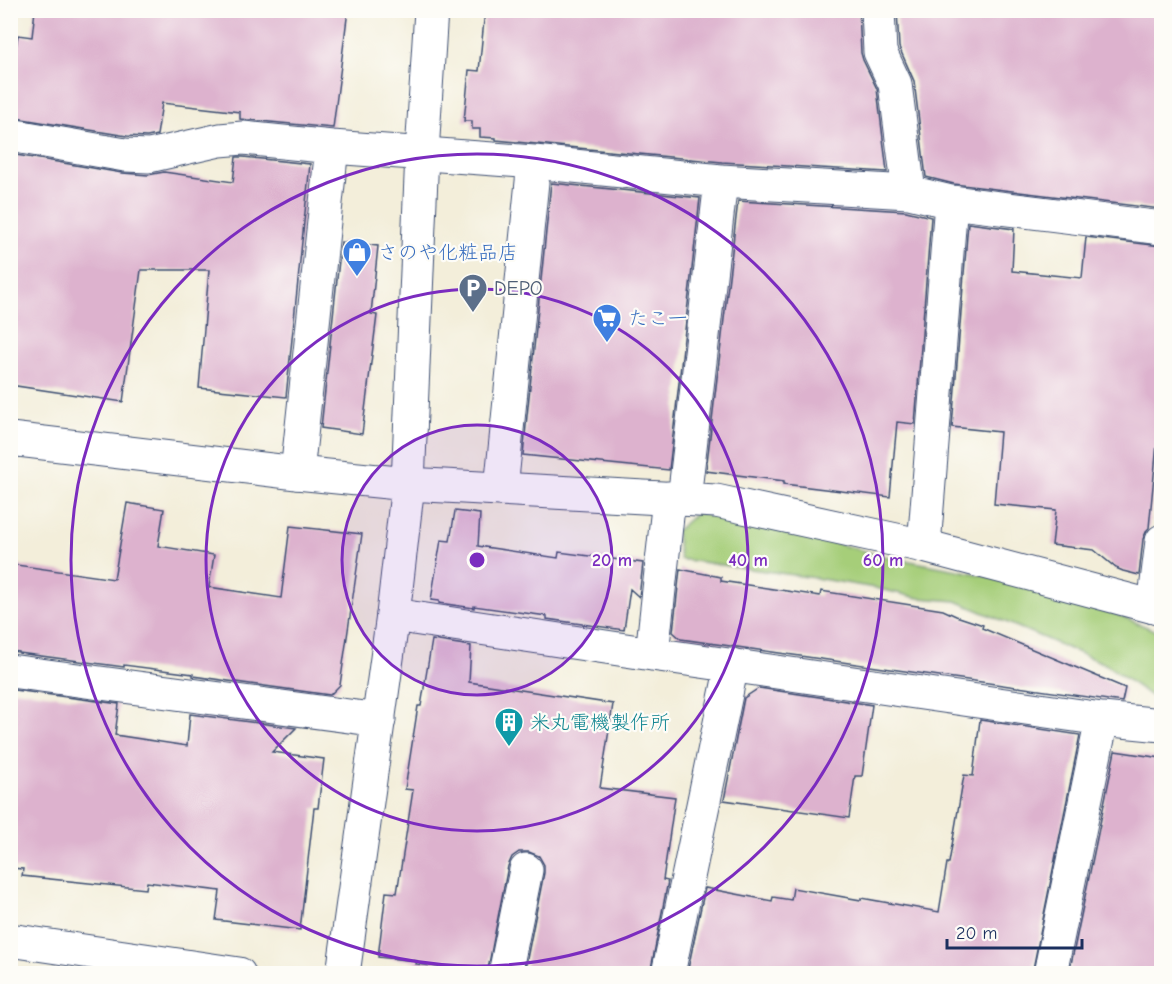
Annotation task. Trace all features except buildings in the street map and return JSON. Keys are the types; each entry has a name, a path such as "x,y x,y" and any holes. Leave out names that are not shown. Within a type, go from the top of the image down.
{"street":[{"path":"343,974 393,615 408,484 422,153 431,10"},
{"path":"878,10 880,52 895,84 909,192"},
{"path":"10,135 125,155 149,156 220,140 243,138 534,162 721,181 909,192 951,202 1161,228"},
{"path":"297,473 332,147"},
{"path":"501,489 534,162"},
{"path":"652,654 721,181"},
{"path":"924,546 951,202"},
{"path":"10,439 408,484 716,501 924,546 1158,608 1161,541"},
{"path":"393,615 652,654 1161,725"},
{"path":"668,974 732,665"},
{"path":"10,671 379,720"},
{"path":"1050,974 1102,718"},
{"path":"505,974 526,870"},
{"path":"10,940 239,974"}],"green space":[{"path":"696,513 814,537 878,555 978,574 1083,600 1161,633 1161,703 1105,664 956,601 919,598 815,578 680,559 676,531"}],"place":[{"name":"さのや化粧品店","path":"357,278"},
{"name":"DEPO","path":"473,314"},
{"name":"たこ一","path":"607,344"},
{"name":"米丸電機製作所","path":"509,748"}]}
